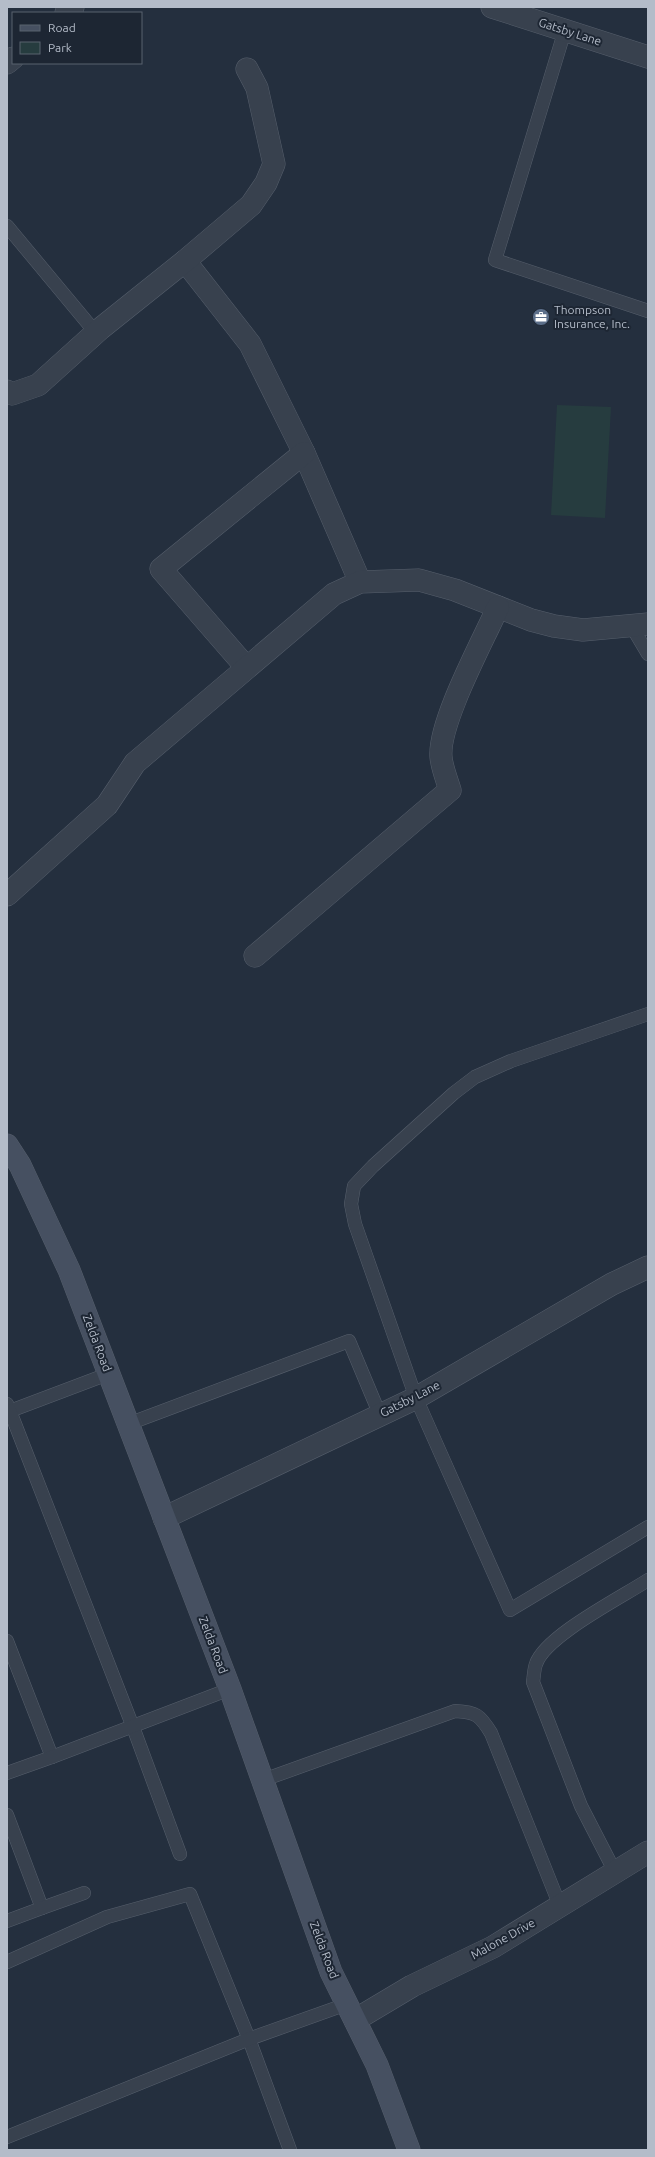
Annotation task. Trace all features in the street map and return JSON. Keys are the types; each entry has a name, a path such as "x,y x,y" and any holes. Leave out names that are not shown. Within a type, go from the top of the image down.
{"main road":[{"name":"Zelda Road","path":"7,1145 20,1165 69,1270 230,1689 331,1972 377,2065 409,2150"}],"street":[{"name":"Gatsby Lane","path":"492,7 648,57"},
{"path":"7,391 12,394 38,385 96,333 185,261 250,205 266,183 274,164 257,88 247,69"},
{"path":"185,261 250,344 304,453 360,582"},
{"path":"246,667 161,569 304,453"},
{"path":"7,895 107,805 135,763 246,667 334,594 360,582 419,580 455,590 531,620 554,626 583,630 640,626"},
{"path":"255,956 450,790 441,757 443,738 449,716 498,607"},
{"name":"Gatsby Lane","path":"164,1518 416,1398 612,1284 648,1267"},
{"name":"Malone Drive","path":"351,2012 412,1986 493,1947 648,1852"}],"lane":[{"path":"565,30 495,260 648,311"},
{"path":"7,226 96,333"},
{"path":"640,626 648,654"},
{"path":"648,1014 511,1061 475,1077 442,1103 373,1166 354,1186 351,1204 355,1224 416,1398 510,1610 648,1527"},
{"path":"128,1424 349,1341 380,1415"},
{"path":"108,1374 8,1409 133,1727 180,1854"},
{"path":"616,1872 581,1806 533,1682 536,1663 550,1644 568,1630 648,1580"},
{"path":"7,1641 52,1758"},
{"path":"7,1773 52,1758 230,1689"},
{"path":"263,1780 455,1711 470,1712 482,1718 491,1733 560,1906"},
{"path":"7,1815 42,1908"},
{"path":"7,1921 84,1893"},
{"path":"7,1962 107,1917 190,1894 249,2039 290,2150"},
{"path":"7,2138 249,2039 351,2012"}],"green space":[{"path":"557,405 611,407 605,518 551,515"}],"place":[{"name":"Thompson Insurance, Inc.","path":"541,317"}]}
